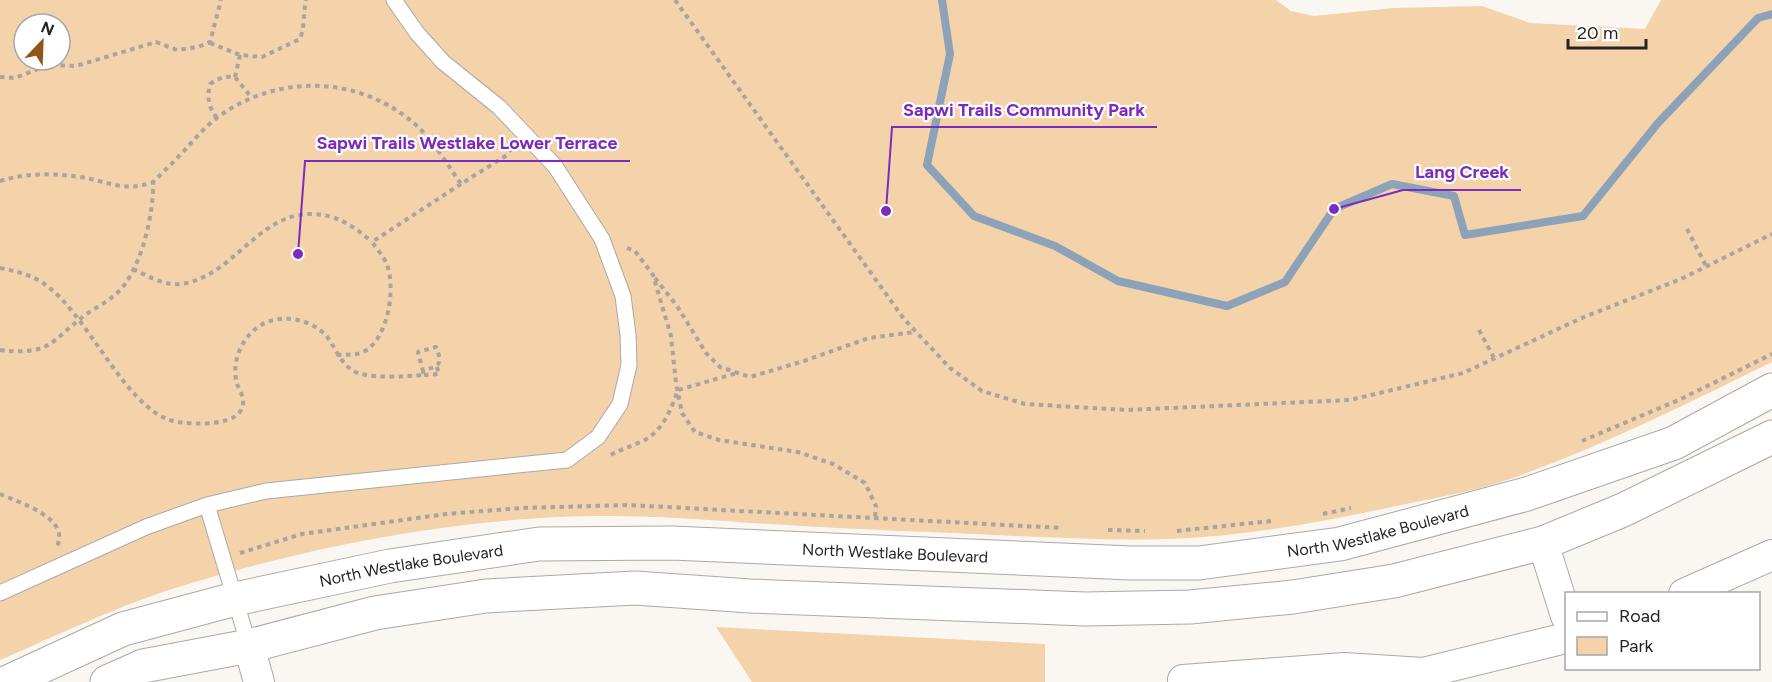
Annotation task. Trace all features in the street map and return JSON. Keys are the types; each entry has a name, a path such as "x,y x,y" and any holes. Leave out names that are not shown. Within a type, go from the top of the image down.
{"main road":[{"name":"North Westlake Boulevard","path":"8,682 123,629 235,599 390,566 539,544 672,543 873,550 1068,561 1199,563 1340,544 1527,494 1674,443 1772,390"},
{"path":"107,682 143,666 249,646 375,613 475,598 635,588 750,596 1084,609 1190,607 1293,597 1394,580 1543,543 1623,510 1772,437"}],"street":[{"path":"1543,543 1565,613"},
{"path":"1689,592 1772,555"},
{"path":"1183,680 1344,668 1424,678 1565,638"},
{"path":"249,646 259,682"}],"lane":[{"path":"0,593 146,527 207,505 266,491 567,460 598,437 620,404 629,365 628,335 623,296 602,239 555,166 499,107 443,62 417,33 394,0"},
{"path":"207,505 249,646"}],"path":[{"path":"210,42 221,0"},
{"path":"0,76 15,78 48,65 76,66 156,42 177,50 198,47 210,42 240,55 262,57 300,39 305,27 303,15 306,0"},
{"path":"675,0 904,320 950,368 982,391 1025,404 1126,410 1350,400 1463,373 1584,317 1681,279 1772,234"},
{"path":"235,77 240,55"},
{"path":"235,77 251,97"},
{"path":"217,118 210,108 207,97 210,84 221,78 235,77"},
{"path":"0,181 41,174 83,177 116,186 131,187 153,182 217,118 251,97 282,88 314,85 338,86 374,98 404,116 440,151 461,184"},
{"path":"372,242 507,155 523,131"},
{"path":"0,350 37,351 53,343 118,292 133,269 147,235 154,194 153,182"},
{"path":"133,269 149,277 180,284 200,279 240,252 270,225 283,219 303,214 322,214 341,219 372,242 388,268 390,297 386,320 373,344 366,351 337,355"},
{"path":"1687,229 1706,266"},
{"path":"602,239 635,251 677,306 706,353 720,367 750,377 869,338 916,332"},
{"path":"0,268 25,274 44,284 80,320 132,392 151,408 172,421 211,423 225,421 237,415 243,408 243,399 235,370 238,354 248,335 257,327 270,321 288,318 309,324 328,338 337,355 353,371 370,376 439,374 437,367 440,358 436,347 418,352 424,373"},
{"path":"653,275 671,336 682,413 695,432 719,440 798,452 833,464 865,483 876,506 873,550"},
{"path":"1479,330 1494,358"},
{"path":"1573,445 1681,399 1772,354"},
{"path":"678,390 738,373"},
{"path":"606,457 646,440 663,425 678,390"},
{"path":"0,494 48,516 57,528 59,540 52,553"},
{"path":"223,558 303,534 446,514 522,508 628,505 1063,528"},
{"path":"1312,517 1357,507"},
{"path":"1173,532 1277,520"},
{"path":"1107,530 1151,531"}],"green space":[{"path":"0,0 1276,0 1291,11 1314,16 1393,8 1482,6 1530,23 1645,29 1661,0 1772,0 1772,362 1676,409 1546,466 1460,493 1320,521 1180,539 1124,540 1041,537 641,516 540,518 487,522 379,538 272,561 169,590 84,623 0,660"},
{"path":"716,627 1045,644 1045,682 752,682"}],"waterway":[{"path":"942,0 950,54 927,165 974,216 1055,246 1118,281 1227,306 1285,282 1334,209 1392,184 1454,196 1465,235 1583,216 1658,123 1758,18 1772,14"}],"place":[{"name":"Lang Creek","path":"1334,209"},
{"name":"Sapwi Trails Community Park","path":"886,211"},
{"name":"Sapwi Trails Westlake Lower Terrace","path":"298,254"}]}
